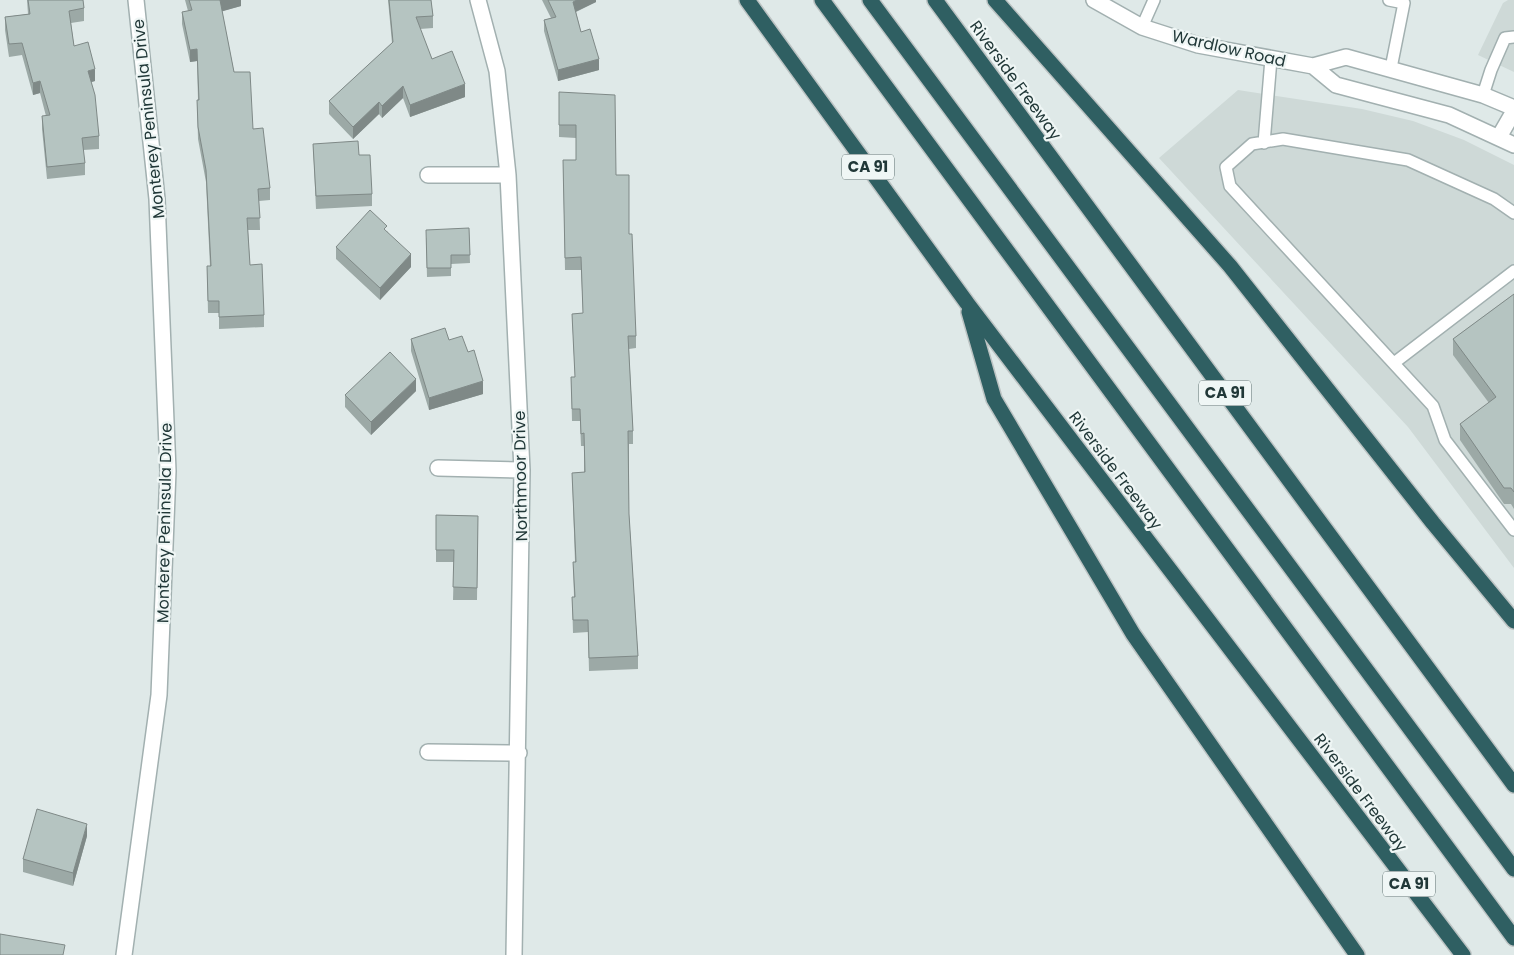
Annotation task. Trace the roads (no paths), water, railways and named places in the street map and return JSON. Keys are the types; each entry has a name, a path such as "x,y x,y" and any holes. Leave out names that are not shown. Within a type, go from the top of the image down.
{"highway":[{"name":"Riverside Freeway","path":"747,0 967,303 1463,955"},
{"path":"822,0 1514,938"},
{"path":"870,0 1514,868"},
{"name":"Riverside Freeway","path":"935,0 1514,785"},
{"path":"995,0 1230,266 1432,523 1514,621"},
{"path":"967,303 994,399 1133,634 1357,955"}],"street":[{"name":"Monterey Peninsula Drive","path":"124,955 160,695 168,471 157,199 136,0"},
{"name":"Northmoor Drive","path":"478,0 497,71 508,175 522,470 519,753 514,955"},
{"name":"Wardlow Road","path":"1094,0 1142,27 1198,45 1313,66 1346,57 1483,95 1514,109"},
{"path":"1313,66 1336,85 1448,115 1514,145"},
{"path":"1499,137 1514,109"},
{"path":"428,175 508,175"},
{"path":"438,468 522,470"},
{"path":"428,752 519,753"}],"lane":[{"path":"1142,27 1154,0"},
{"path":"1389,0 1404,1 1390,68"},
{"path":"1483,95 1491,70 1505,38 1514,37"},
{"path":"1264,143 1271,59"},
{"path":"1514,213 1494,199 1408,160 1283,140 1252,144 1226,168 1230,186 1433,406 1445,440 1514,530"},
{"path":"1394,363 1514,271"}]}
